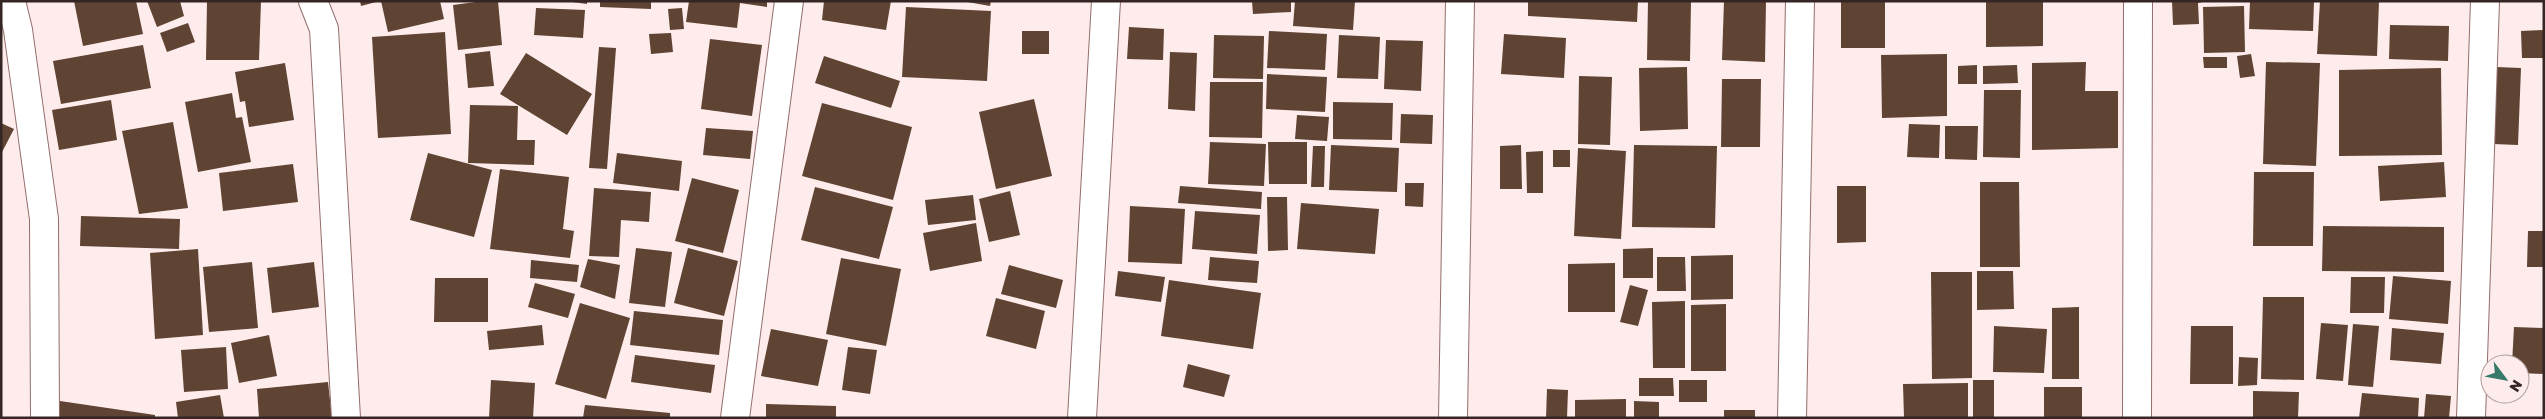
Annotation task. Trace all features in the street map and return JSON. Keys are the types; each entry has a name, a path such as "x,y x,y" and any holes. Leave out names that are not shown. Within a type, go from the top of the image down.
{"street":[{"path":"11,1 18,30 44,219 45,418"},
{"path":"312,1 324,29 346,418"},
{"path":"735,418 789,1"},
{"path":"1082,418 1106,1"},
{"path":"1453,418 1460,1"},
{"path":"1792,418 1800,1"},
{"path":"2137,418 2138,1"},
{"path":"2471,418 2485,1"}],"building":[{"path":"74,1 136,1 143,34 83,46"},
{"path":"147,1 180,1 184,16 157,27"},
{"path":"207,1 261,1 259,60 206,60"},
{"path":"360,1 376,1 376,2 361,6"},
{"path":"381,1 440,1 444,19 388,32"},
{"path":"498,1 502,45 458,50 453,5"},
{"path":"565,1 587,1 587,4"},
{"path":"600,1 651,1 651,9 600,7"},
{"path":"689,1 767,1 767,7 740,3 737,28 686,22"},
{"path":"824,1 891,1 886,30 822,20"},
{"path":"962,1 991,1 990,6"},
{"path":"1252,1 1291,1 1291,12 1253,14"},
{"path":"1295,1 1355,1 1353,30 1293,26"},
{"path":"1528,1 1638,1 1637,22 1528,16"},
{"path":"1648,1 1691,1 1690,61 1647,60"},
{"path":"1724,1 1766,1 1765,62 1722,60"},
{"path":"1841,1 1885,1 1885,48 1841,48"},
{"path":"1986,1 2043,1 2043,46 1986,47"},
{"path":"2172,1 2207,1 2198,3 2199,24 2173,25"},
{"path":"2250,1 2314,1 2313,31 2249,29"},
{"path":"2320,1 2379,1 2377,56 2317,54"},
{"path":"2244,6 2245,52 2204,53 2203,7"},
{"path":"906,7 991,11 987,81 902,77"},
{"path":"536,8 585,10 583,38 534,35"},
{"path":"682,8 684,29 670,30 668,9"},
{"path":"188,23 195,42 167,52 160,33"},
{"path":"2390,25 2449,26 2448,61 2389,59"},
{"path":"1129,27 1164,29 1163,60 1127,59"},
{"path":"2544,30 2544,58 2522,58 2521,31"},
{"path":"1022,31 1049,31 1049,54 1022,54"},
{"path":"1269,31 1327,34 1325,70 1267,68"},
{"path":"445,32 451,134 378,138 372,37"},
{"path":"671,33 673,52 651,54 649,34"},
{"path":"1504,34 1566,38 1564,78 1501,74"},
{"path":"1214,35 1264,36 1263,79 1213,78"},
{"path":"1339,35 1380,37 1378,79 1337,78"},
{"path":"710,39 762,45 752,116 701,109"},
{"path":"1386,40 1423,41 1421,91 1384,89"},
{"path":"143,45 151,88 61,104 53,61"},
{"path":"599,47 616,48 607,169 589,168"},
{"path":"490,51 494,86 468,88 465,54"},
{"path":"1170,52 1197,53 1195,111 1168,109"},
{"path":"526,53 592,94 567,135 500,94"},
{"path":"1947,54 1947,116 1882,118 1881,55"},
{"path":"2251,54 2255,76 2240,78 2237,56"},
{"path":"824,56 900,81 891,108 815,83"},
{"path":"2203,57 2227,57 2227,68 2204,68"},
{"path":"2086,62 2085,91 2118,91 2118,148 2032,150 2032,63"},
{"path":"2266,62 2320,63 2316,166 2263,164"},
{"path":"285,63 294,120 249,127 245,101 240,102 235,72"},
{"path":"1977,65 1977,84 1958,84 1958,66"},
{"path":"2017,65 2018,83 1983,84 1983,66"},
{"path":"1687,67 1688,129 1640,131 1639,68"},
{"path":"2496,67 2521,68 2518,145 2493,144"},
{"path":"2441,68 2442,155 2339,156 2339,70"},
{"path":"1267,74 1327,77 1325,112 1266,109"},
{"path":"1579,76 1612,77 1610,145 1578,144"},
{"path":"1722,79 1761,79 1760,147 1721,147"},
{"path":"1210,82 1263,82 1262,138 1209,137"},
{"path":"1984,90 2021,90 2020,158 1983,157"},
{"path":"232,93 236,118 242,117 251,162 198,172 185,102"},
{"path":"1034,99 1052,176 996,189 979,112"},
{"path":"111,100 117,140 59,150 52,110"},
{"path":"1333,102 1393,103 1392,140 1333,139"},
{"path":"822,103 912,127 893,200 802,176"},
{"path":"470,105 518,106 517,140 535,140 534,165 468,163"},
{"path":"1401,114 1433,115 1432,144 1400,143"},
{"path":"1297,115 1329,117 1327,141 1295,139"},
{"path":"173,122 188,208 139,214 122,131"},
{"path":"1,123 14,129 1,154"},
{"path":"1909,124 1940,125 1939,158 1907,157"},
{"path":"1945,126 1978,126 1977,160 1945,159"},
{"path":"706,128 753,131 750,159 703,155"},
{"path":"1210,142 1266,144 1264,186 1208,184"},
{"path":"1268,142 1307,142 1307,184 1269,184"},
{"path":"1331,145 1399,148 1397,192 1329,190"},
{"path":"1521,145 1522,189 1500,189 1500,146"},
{"path":"1634,145 1717,146 1715,228 1632,227"},
{"path":"1313,146 1325,146 1324,187 1311,187"},
{"path":"1578,148 1626,151 1621,239 1574,236"},
{"path":"1553,150 1570,150 1570,167 1553,167"},
{"path":"1543,151 1543,193 1527,193 1526,152"},
{"path":"428,153 492,170 474,237 410,220"},
{"path":"617,153 682,161 679,191 613,183"},
{"path":"2444,162 2446,197 2380,201 2378,166"},
{"path":"293,164 298,202 223,211 219,173"},
{"path":"500,169 569,177 563,229 574,231 570,258 490,249"},
{"path":"2254,172 2314,172 2313,246 2253,246"},
{"path":"692,178 739,190 723,253 675,241"},
{"path":"1980,182 2019,182 2020,267 1980,267"},
{"path":"1405,183 1424,183 1423,207 1405,206"},
{"path":"1180,186 1262,192 1261,209 1178,203"},
{"path":"1837,186 1866,186 1866,242 1837,243"},
{"path":"815,187 893,207 879,259 801,240"},
{"path":"594,188 651,192 649,222 621,220 619,257 589,256"},
{"path":"1010,191 1020,235 989,242 979,199"},
{"path":"973,195 976,220 928,225 925,200"},
{"path":"1267,197 1287,197 1288,250 1268,251"},
{"path":"1301,203 1379,209 1375,254 1297,249"},
{"path":"1130,206 1185,209 1182,264 1128,262"},
{"path":"1195,211 1260,215 1257,254 1192,249"},
{"path":"81,216 180,219 179,249 80,246"},
{"path":"976,223 982,261 930,271 923,233"},
{"path":"2323,226 2444,227 2444,272 2322,271"},
{"path":"2528,231 2544,231 2544,267 2527,267"},
{"path":"636,248 672,252 665,307 629,303"},
{"path":"688,248 738,261 724,316 674,303"},
{"path":"1653,248 1653,278 1623,278 1623,249"},
{"path":"198,249 203,335 155,339 150,253"},
{"path":"1733,255 1733,299 1691,300 1691,256"},
{"path":"1210,257 1259,261 1257,283 1208,280"},
{"path":"1657,257 1685,257 1686,291 1657,291"},
{"path":"841,258 901,269 886,346 826,334"},
{"path":"588,259 620,265 615,299 580,287"},
{"path":"531,260 579,265 577,282 530,278"},
{"path":"252,262 258,328 209,332 203,267"},
{"path":"314,262 319,307 272,313 267,268"},
{"path":"1615,263 1615,312 1568,312 1568,264"},
{"path":"1009,265 1063,280 1056,308 1001,294"},
{"path":"1118,271 1165,277 1161,302 1115,296"},
{"path":"1977,271 2013,271 2014,309 1977,310"},
{"path":"1931,272 1972,272 1972,378 1932,379"},
{"path":"2393,276 2451,281 2448,324 2389,319"},
{"path":"2351,277 2385,277 2384,313 2350,313"},
{"path":"435,278 488,278 488,322 434,322"},
{"path":"1169,280 1261,293 1253,349 1161,336"},
{"path":"535,283 575,294 568,318 528,307"},
{"path":"1630,285 1648,290 1638,326 1620,322"},
{"path":"2263,297 2304,297 2304,380 2261,379"},
{"path":"996,298 1045,311 1036,349 986,336"},
{"path":"1685,301 1685,368 1653,368 1652,302"},
{"path":"580,303 630,318 606,399 555,384"},
{"path":"1726,304 1726,371 1691,371 1691,305"},
{"path":"2079,307 2079,379 2052,379 2052,308"},
{"path":"634,311 723,320 719,355 630,345"},
{"path":"2321,323 2348,325 2343,381 2316,379"},
{"path":"2353,324 2379,326 2373,387 2348,385"},
{"path":"542,325 544,345 489,350 487,331"},
{"path":"1994,326 2047,329 2044,373 1993,372"},
{"path":"2191,326 2233,326 2233,384 2190,384"},
{"path":"2514,327 2544,328 2544,374 2530,373 2530,354 2513,354"},
{"path":"2392,328 2444,333 2441,364 2390,360"},
{"path":"771,329 828,340 818,386 761,376"},
{"path":"269,335 277,376 239,383 231,343"},
{"path":"226,347 228,389 184,392 181,350"},
{"path":"848,347 877,350 870,394 842,390"},
{"path":"635,355 715,365 711,393 631,382"},
{"path":"2239,357 2258,358 2257,385 2238,386"},
{"path":"1188,364 1230,375 1224,397 1183,387"},
{"path":"1639,378 1673,378 1674,396 1639,396"},
{"path":"491,380 535,383 533,418 489,418"},
{"path":"1679,380 1707,380 1707,402 1679,402"},
{"path":"1973,380 1994,380 1994,418 1973,418"},
{"path":"328,382 332,418 259,418 257,389"},
{"path":"1968,383 1968,418 1904,418 1903,384"},
{"path":"2044,387 2082,387 2082,418 2044,418"},
{"path":"1547,389 1568,390 1567,418 1546,418"},
{"path":"2253,391 2299,392 2298,418 2253,418"},
{"path":"2362,393 2419,398 2418,418 2359,418"},
{"path":"2426,394 2451,396 2449,418 2424,418"},
{"path":"220,395 224,418 178,418 176,402"},
{"path":"1626,399 1626,418 1575,418 1575,400"},
{"path":"60,401 155,415 155,418 57,418"},
{"path":"1634,401 1659,402 1659,418 1634,418"},
{"path":"766,404 836,406 836,418 766,418"},
{"path":"585,405 670,413 670,418 583,418"},
{"path":"1724,410 1755,410 1755,418 1724,418"}]}
